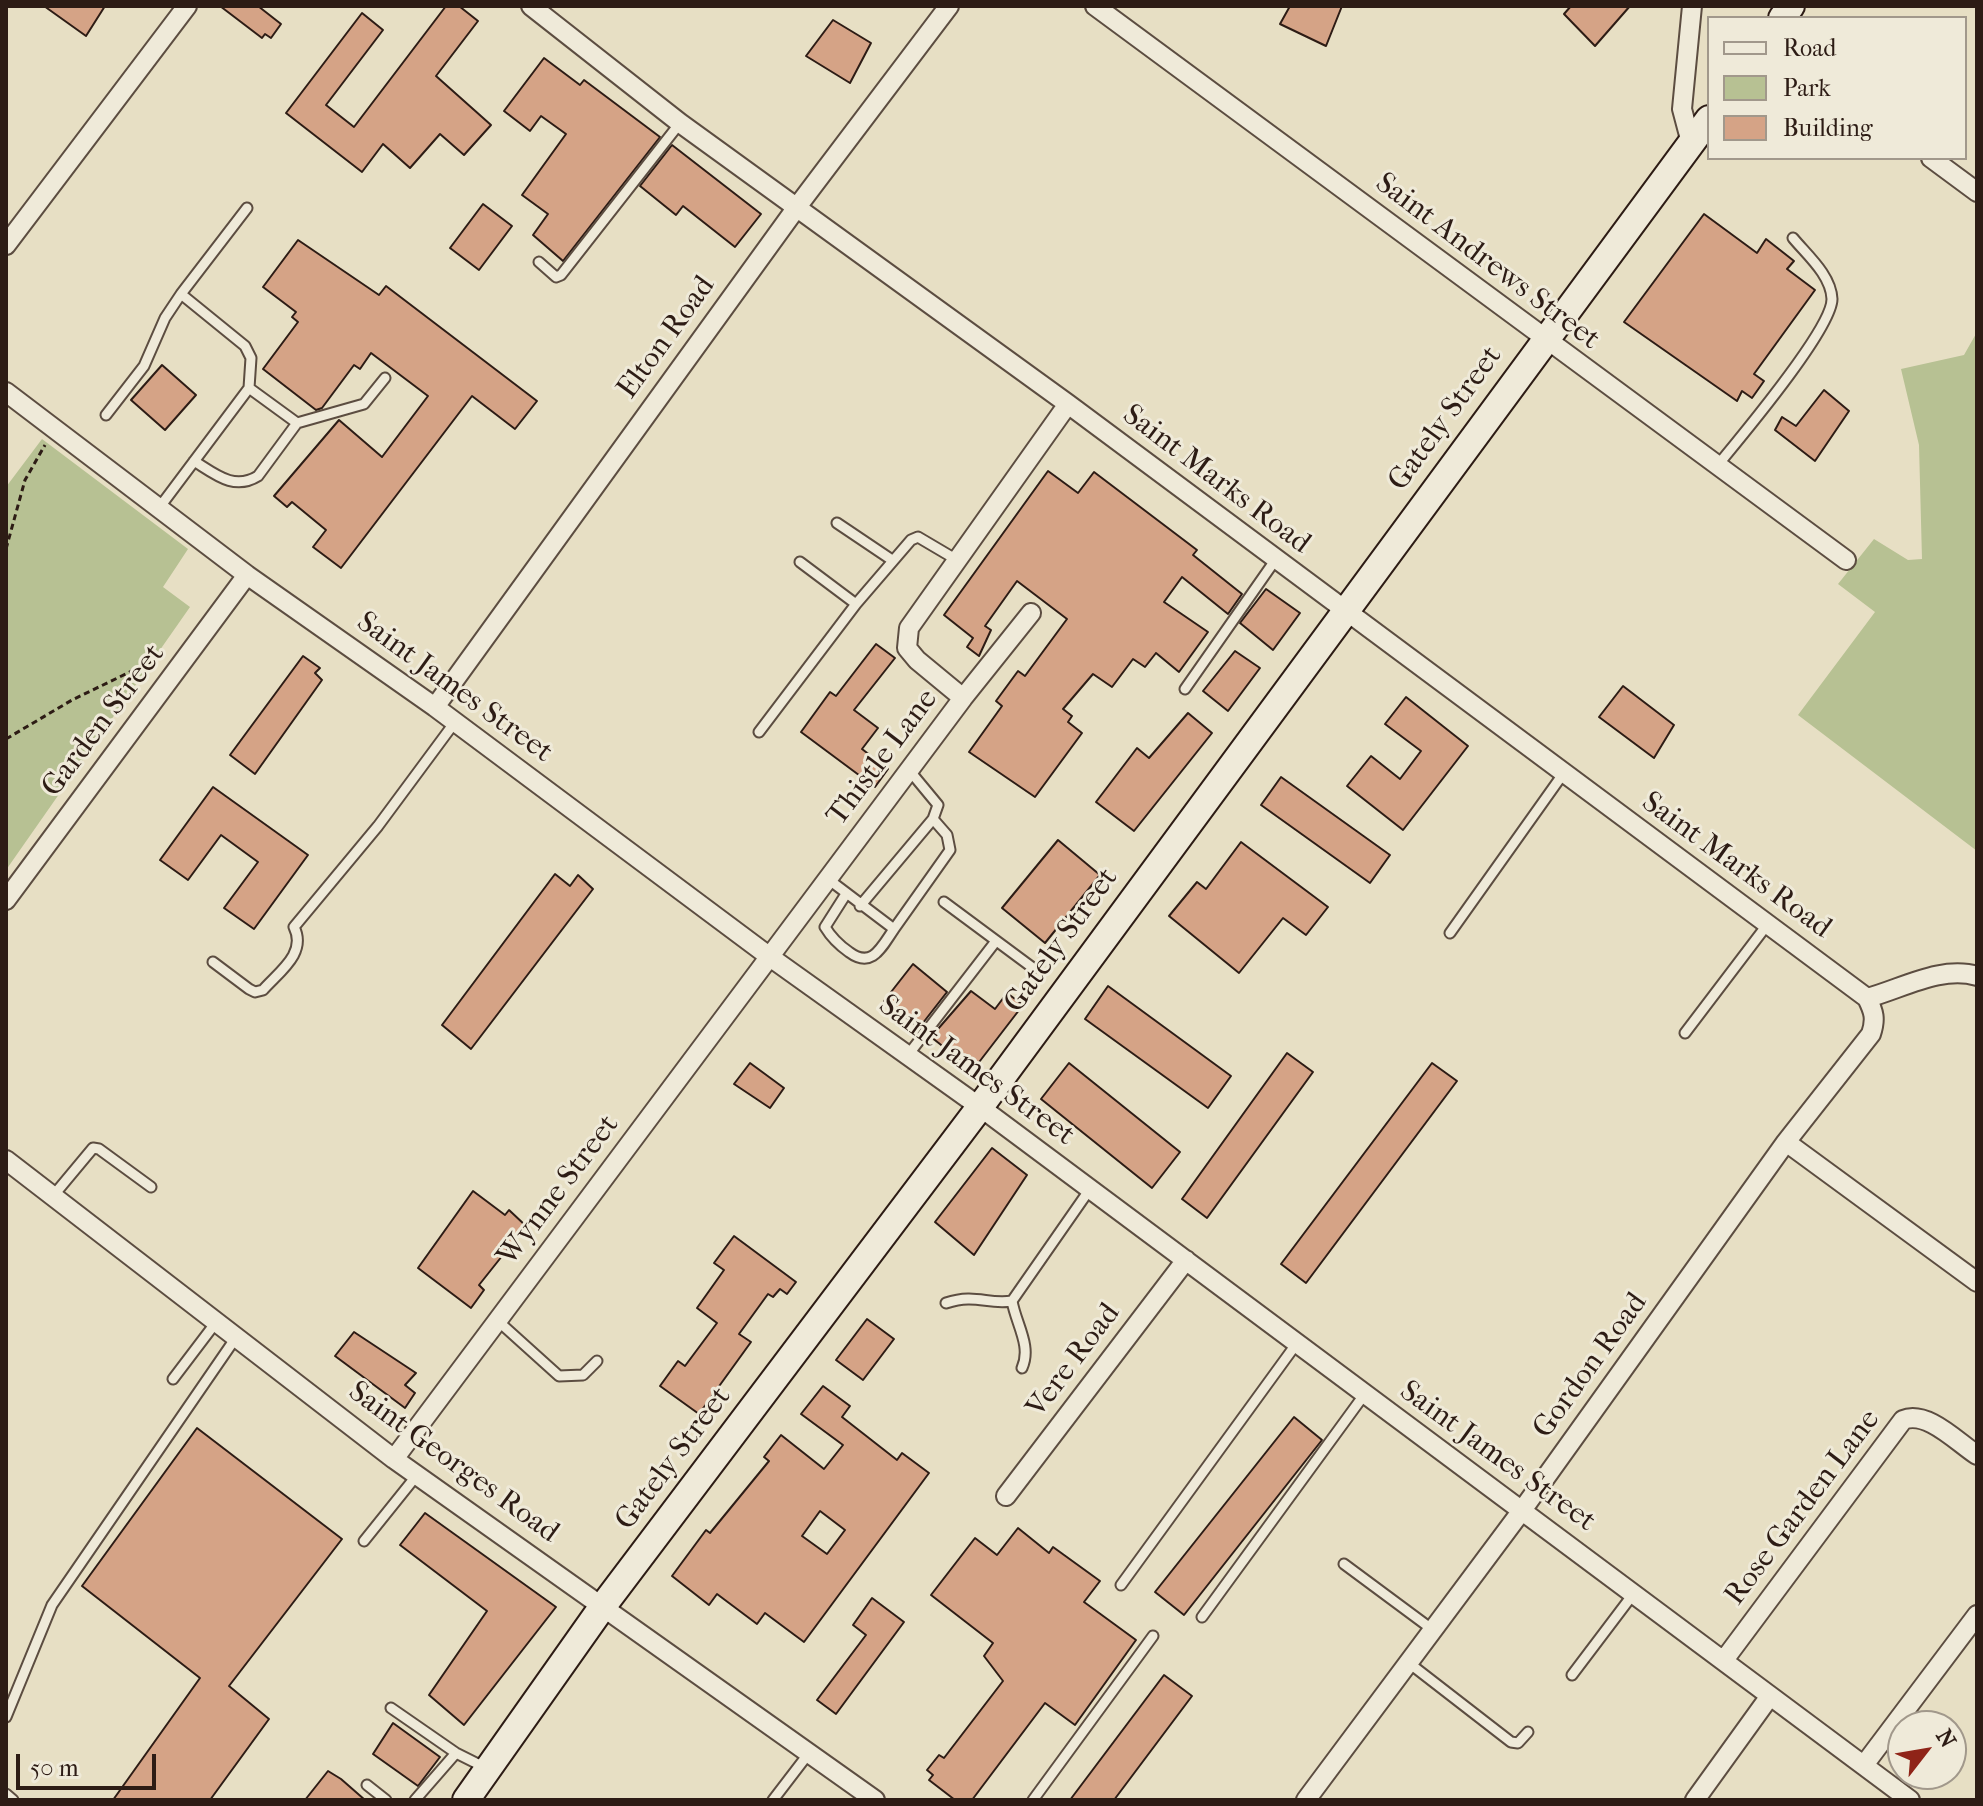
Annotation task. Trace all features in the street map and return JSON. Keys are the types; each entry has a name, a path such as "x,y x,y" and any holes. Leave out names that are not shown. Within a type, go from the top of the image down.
{"street":[{"path":"6,245 187,6"},
{"name":"Saint Marks Road","path":"531,6 680,123 1068,404 1867,998"},
{"name":"Elton Road","path":"435,707 797,207 949,6"},
{"name":"Saint Andrews Street","path":"1095,6 1846,560"},
{"path":"1691,143 1682,109 1692,6"},
{"name":"Gately Street","path":"466,1800 603,1606 980,1107 1707,122"},
{"path":"1934,160 1977,192"},
{"name":"Saint James Street","path":"6,392 247,575 435,707 770,957 980,1107 1910,1800"},
{"name":"Thistle Lane","path":"770,957 963,698 917,660 907,648 906,638 917,615 1068,404"},
{"name":"Garden Street","path":"6,900 247,575"},
{"path":"963,698 1031,613"},
{"name":"Wynne Street","path":"394,1459 770,957"},
{"path":"1867,998 1929,977 1951,973 1977,976"},
{"name":"Gordon Road","path":"1306,1800 1523,1509 1786,1142 1871,1034 1875,1016 1867,998"},
{"path":"1786,1142 1977,1282"},
{"name":"Saint Georges Road","path":"6,1160 394,1459 875,1800"},
{"name":"Vere Road","path":"1006,1496 1186,1260"},
{"name":"Rose Garden Lane","path":"1724,1660 1903,1420 1920,1417 1977,1455"},
{"path":"1864,1765 1977,1615"},
{"path":"1695,1800 1770,1696"}],"lane":[{"path":"539,262 556,277 561,275 680,123"},
{"path":"106,415 144,366 165,318 181,294 247,208"},
{"path":"1717,466 1788,375 1830,312 1831,291 1825,277 1793,238"},
{"path":"159,508 249,388 251,358 245,346 181,294"},
{"path":"194,461 224,480 249,482 258,476 297,423 364,404 385,378"},
{"path":"249,388 297,423"},
{"path":"837,523 892,560"},
{"path":"759,732 856,604 892,560 918,537 957,560"},
{"path":"1185,689 1276,559"},
{"path":"800,562 856,604"},
{"path":"213,962 249,989 255,992 263,990 298,951 300,943 294,927 378,826 455,722"},
{"path":"860,906 933,819 938,805 909,770"},
{"path":"1450,933 1563,774"},
{"path":"846,894 825,927 844,949 859,959 867,959 878,953 950,850 947,835 933,819"},
{"path":"828,879 894,929"},
{"path":"944,902 1033,968"},
{"path":"1685,1033 1767,925"},
{"path":"908,1055 996,941"},
{"path":"53,1196 93,1148 151,1187"},
{"path":"946,1303 972,1296 1002,1303 1012,1301 1090,1189"},
{"path":"1012,1301 1027,1347 1022,1368"},
{"path":"173,1379 217,1321"},
{"path":"498,1321 559,1376 583,1375 597,1361"},
{"path":"6,1717 52,1605 237,1336"},
{"path":"1121,1585 1297,1343"},
{"path":"1202,1617 1364,1395"},
{"path":"364,1541 417,1474"},
{"path":"1344,1564 1433,1630"},
{"path":"1572,1675 1634,1593"},
{"path":"1033,1800 1153,1636"},
{"path":"1409,1663 1511,1742 1518,1743 1528,1732"},
{"path":"391,1708 456,1753 487,1769"},
{"path":"415,1800 456,1753"},
{"path":"773,1800 809,1753"},
{"path":"367,1785 386,1800"},
{"path":"6,1794 13,1800"}],"path":[{"path":"6,549 25,480 56,430"},
{"path":"6,739 72,700 200,638"}],"green space":[{"path":"1977,332 1977,851 1798,715 1875,612 1838,584 1874,539 1908,560 1922,559 1919,445 1901,369 1964,355"},
{"path":"42,439 188,549 163,587 190,607 6,870 6,487"}],"building":[{"path":"44,6 105,6 86,36"},
{"path":"220,6 258,6 281,24 271,38 265,34 262,38"},
{"path":"446,6 459,6 478,21 436,76 491,125 464,155 440,134 410,168 383,144 362,172 286,113 362,13 383,30 326,105 354,127"},
{"path":"1290,6 1342,6 1326,46 1280,24"},
{"path":"1571,6 1630,6 1595,46 1564,14"},
{"path":"833,20 871,43 850,83 806,56"},
{"path":"544,58 580,85 584,80 660,137 563,261 533,235 548,214 522,195 566,134 541,116 530,131 504,111"},
{"path":"672,145 761,214 735,247 683,206 676,215 640,186"},
{"path":"483,204 512,226 479,270 450,248"},
{"path":"1704,214 1757,253 1766,239 1794,261 1787,269 1815,290 1754,374 1764,381 1752,398 1742,391 1737,401 1624,322"},
{"path":"298,240 379,295 386,286 537,401 515,429 472,396 341,568 313,547 326,530 292,502 287,507 274,496 339,420 382,457 428,396 371,353 360,369 354,365 322,408 316,410 263,369 298,322 292,317 296,312 263,287"},
{"path":"162,365 196,395 165,430 131,400"},
{"path":"1824,390 1849,411 1815,461 1775,430 1782,417 1796,426"},
{"path":"1048,471 1078,493 1094,472 1197,550 1193,555 1242,594 1228,614 1182,577 1164,602 1208,632 1179,672 1156,653 1145,667 1133,659 1112,687 1093,674 1063,709 1072,716 1068,722 1082,733 1035,797 969,752 1002,706 996,701 1018,671 1025,676 1067,619 1017,581 985,626 991,630 979,656 967,647 973,638 944,615"},
{"path":"1266,589 1300,613 1273,650 1240,623"},
{"path":"876,644 895,658 854,710 878,728 862,749 888,769 875,787 801,732 830,692 836,696"},
{"path":"1235,651 1260,668 1228,711 1203,691"},
{"path":"303,656 320,668 315,673 322,680 255,774 230,755"},
{"path":"1623,686 1674,725 1654,758 1599,717"},
{"path":"1406,697 1468,746 1403,830 1347,786 1371,756 1400,779 1421,751 1385,724"},
{"path":"1188,713 1212,733 1134,831 1096,802 1137,748 1149,758"},
{"path":"1281,777 1390,855 1370,883 1261,805"},
{"path":"213,787 308,855 254,929 224,908 258,862 221,835 188,880 160,860"},
{"path":"1058,840 1100,875 1045,943 1002,908"},
{"path":"1241,842 1328,907 1306,935 1283,918 1239,973 1169,916 1197,882 1206,889"},
{"path":"555,874 570,886 578,875 593,889 471,1049 442,1025"},
{"path":"913,964 947,992 919,1028 884,1001"},
{"path":"1108,986 1231,1076 1208,1108 1085,1019"},
{"path":"971,991 995,1009 1007,993 1023,1005 973,1070 931,1037"},
{"path":"1287,1053 1313,1072 1207,1218 1182,1199"},
{"path":"750,1063 784,1088 770,1108 734,1084"},
{"path":"1069,1063 1180,1152 1152,1188 1041,1099"},
{"path":"1432,1063 1457,1081 1306,1283 1281,1264"},
{"path":"992,1148 1027,1175 974,1255 935,1222"},
{"path":"473,1191 505,1215 509,1210 526,1226 479,1285 484,1290 471,1308 418,1268"},
{"path":"734,1236 796,1282 787,1294 780,1289 773,1297 768,1294 739,1334 751,1342 699,1414 660,1386 678,1361 685,1366 717,1323 697,1308 724,1270 714,1263"},
{"path":"867,1319 894,1339 863,1380 836,1360"},
{"path":"354,1332 416,1373 405,1385 415,1393 405,1408 335,1356"},
{"path":"823,1386 850,1406 842,1417 897,1460 902,1453 929,1473 804,1642 765,1613 757,1624 717,1594 709,1605 672,1576 706,1530 710,1533 769,1461 764,1457 781,1435 824,1469 843,1445 801,1414","holes":["820,1511 845,1530 827,1554 802,1536"]},
{"path":"1294,1417 1322,1440 1184,1615 1155,1592"},
{"path":"197,1428 342,1539 229,1686 269,1719 210,1800 113,1800 200,1678 82,1586"},
{"path":"425,1513 556,1607 464,1725 429,1695 487,1611 400,1545"},
{"path":"1018,1528 1049,1553 1053,1547 1100,1581 1084,1602 1136,1640 1075,1725 1045,1703 972,1800 955,1800 929,1780 933,1775 927,1770 939,1755 944,1758 1003,1681 984,1656 993,1643 931,1595 975,1538 997,1555"},
{"path":"872,1598 904,1622 836,1714 817,1700 866,1635 853,1625"},
{"path":"1164,1675 1192,1696 1114,1800 1070,1800"},
{"path":"393,1723 440,1757 418,1786 373,1754"},
{"path":"328,1771 341,1779 365,1800 305,1800"}]}
